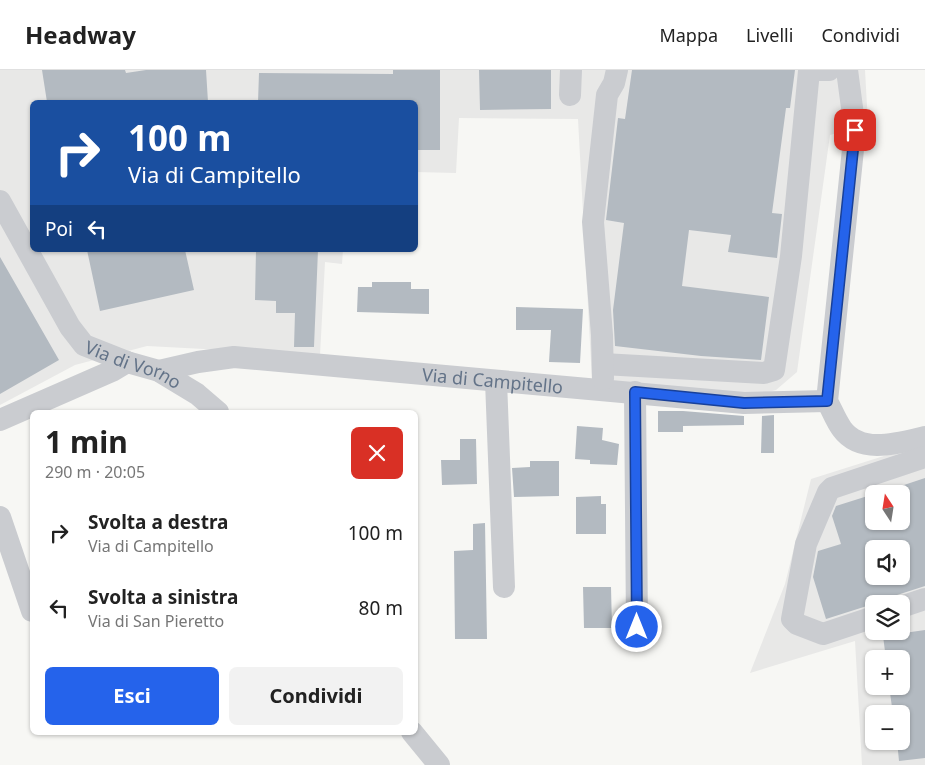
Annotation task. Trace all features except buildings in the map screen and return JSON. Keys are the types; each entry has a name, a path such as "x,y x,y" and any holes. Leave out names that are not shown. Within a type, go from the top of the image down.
{"street":[{"path":"570,95 571,70"},
{"path":"603,390 603,364 593,222 607,95 614,83 617,70"},
{"path":"603,364 764,373 774,370 791,256 809,70 829,70"},
{"path":"847,70 855,130 827,401 842,430 856,440 873,446 925,437"},
{"name":"Via di Vorno","path":"0,201 70,327 84,344 127,362 159,371 197,394 216,410"},
{"name":"Via di Campitello","path":"159,371 198,362 234,357 744,403 827,401"},
{"path":"0,420 112,371 127,362"},
{"path":"496,382 504,587"},
{"path":"635,392 637,627"},
{"path":"865,620 823,634 797,624 792,619 806,544 828,492 832,488 925,457"},
{"path":"0,517 30,605"},
{"path":"910,604 925,599"},
{"path":"414,735 439,765"}],"shaded area":[{"path":"0,70 865,70 868,124 830,135 797,372 776,390 756,395 592,381 578,119 459,118 456,173 418,172 418,100 30,100 30,252 343,252 342,264 325,262 320,355 147,346 75,365 0,405"},
{"path":"925,443 925,765 862,765 855,641 750,673 785,584 811,479"}],"route":[{"path":"637,627 635,392 744,403 827,401 855,130"}]}
